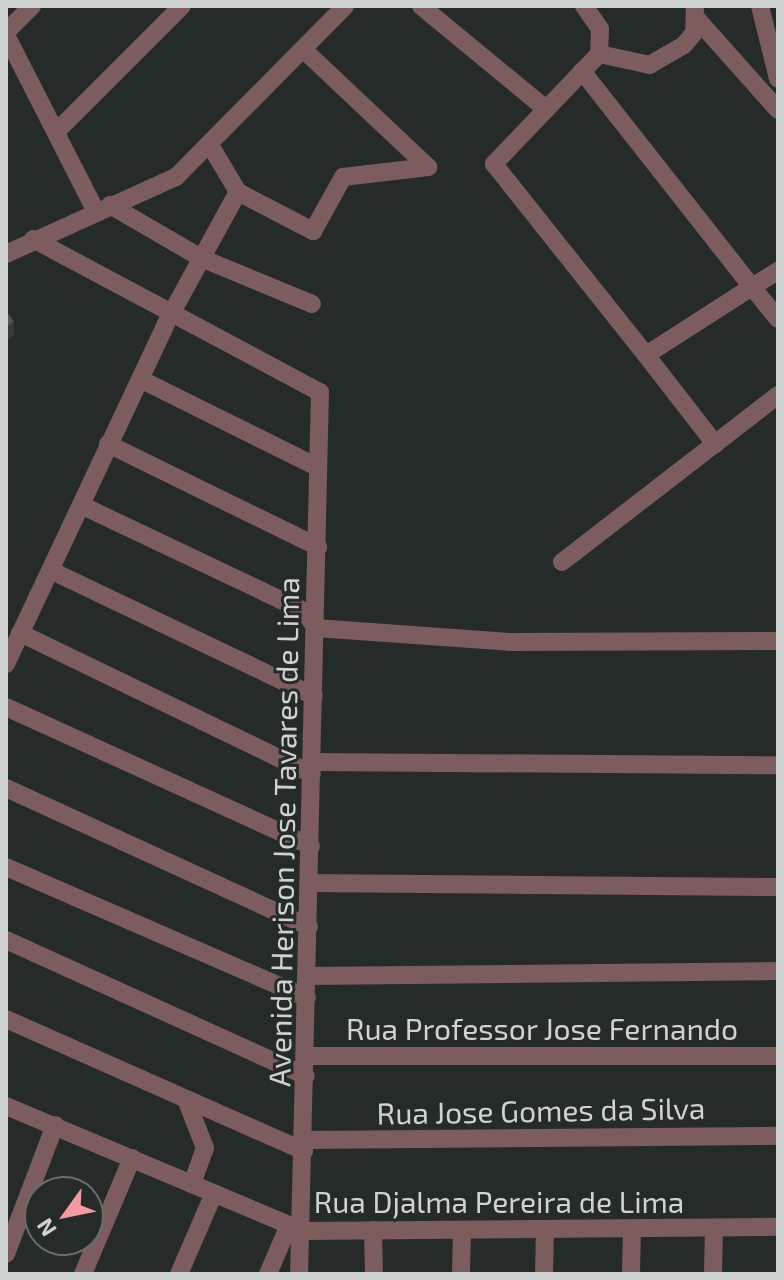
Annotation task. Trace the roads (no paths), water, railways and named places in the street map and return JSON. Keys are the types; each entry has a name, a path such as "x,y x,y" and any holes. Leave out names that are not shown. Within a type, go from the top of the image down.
{"street":[{"path":"32,6 6,33 102,208 201,258 312,304"},
{"path":"58,130 182,6"},
{"path":"6,254 33,239 176,177 345,6"},
{"path":"421,6 546,109"},
{"path":"584,6 600,29 599,54 494,164 715,444"},
{"path":"760,6 778,79"},
{"path":"599,54 650,65 684,45 696,13 778,110"},
{"path":"210,145 238,192 313,231 343,177 428,167 303,49"},
{"path":"582,71 778,319"},
{"path":"6,664 170,316 238,192"},
{"path":"33,239 170,316"},
{"path":"646,355 778,271"},
{"name":"Avenida Herison Jose Tavares de Lima","path":"170,316 320,392 315,466 318,547 304,1146 296,1228 299,1274"},
{"path":"142,380 315,466"},
{"path":"562,562 778,395"},
{"path":"108,444 318,547"},
{"path":"83,506 304,611 316,628 509,642 778,641"},
{"path":"52,571 314,696"},
{"path":"20,633 312,768 778,765"},
{"path":"6,707 311,846"},
{"path":"6,788 309,927"},
{"path":"6,867 307,998"},
{"path":"310,883 778,887"},
{"path":"6,940 306,1076"},
{"path":"308,976 778,971"},
{"path":"6,1019 187,1102 304,1146"},
{"name":"Rua Professor Jose Fernando","path":"306,1056 778,1056"},
{"path":"187,1102 205,1148"},
{"name":"Rua Djalma Pereira de Lima","path":"6,1106 296,1228 778,1227"},
{"path":"192,1184 205,1148 238,1123"},
{"path":"6,1254 55,1125"},
{"name":"Rua Jose Gomes da Silva","path":"304,1146 778,1136"},
{"path":"83,1274 132,1158"},
{"path":"179,1274 214,1193"},
{"path":"268,1274 296,1228"},
{"path":"631,1274 632,1228"},
{"path":"713,1274 714,1228"},
{"path":"544,1274 545,1229"},
{"path":"373,1230 374,1274"},
{"path":"461,1274 462,1230"}]}
